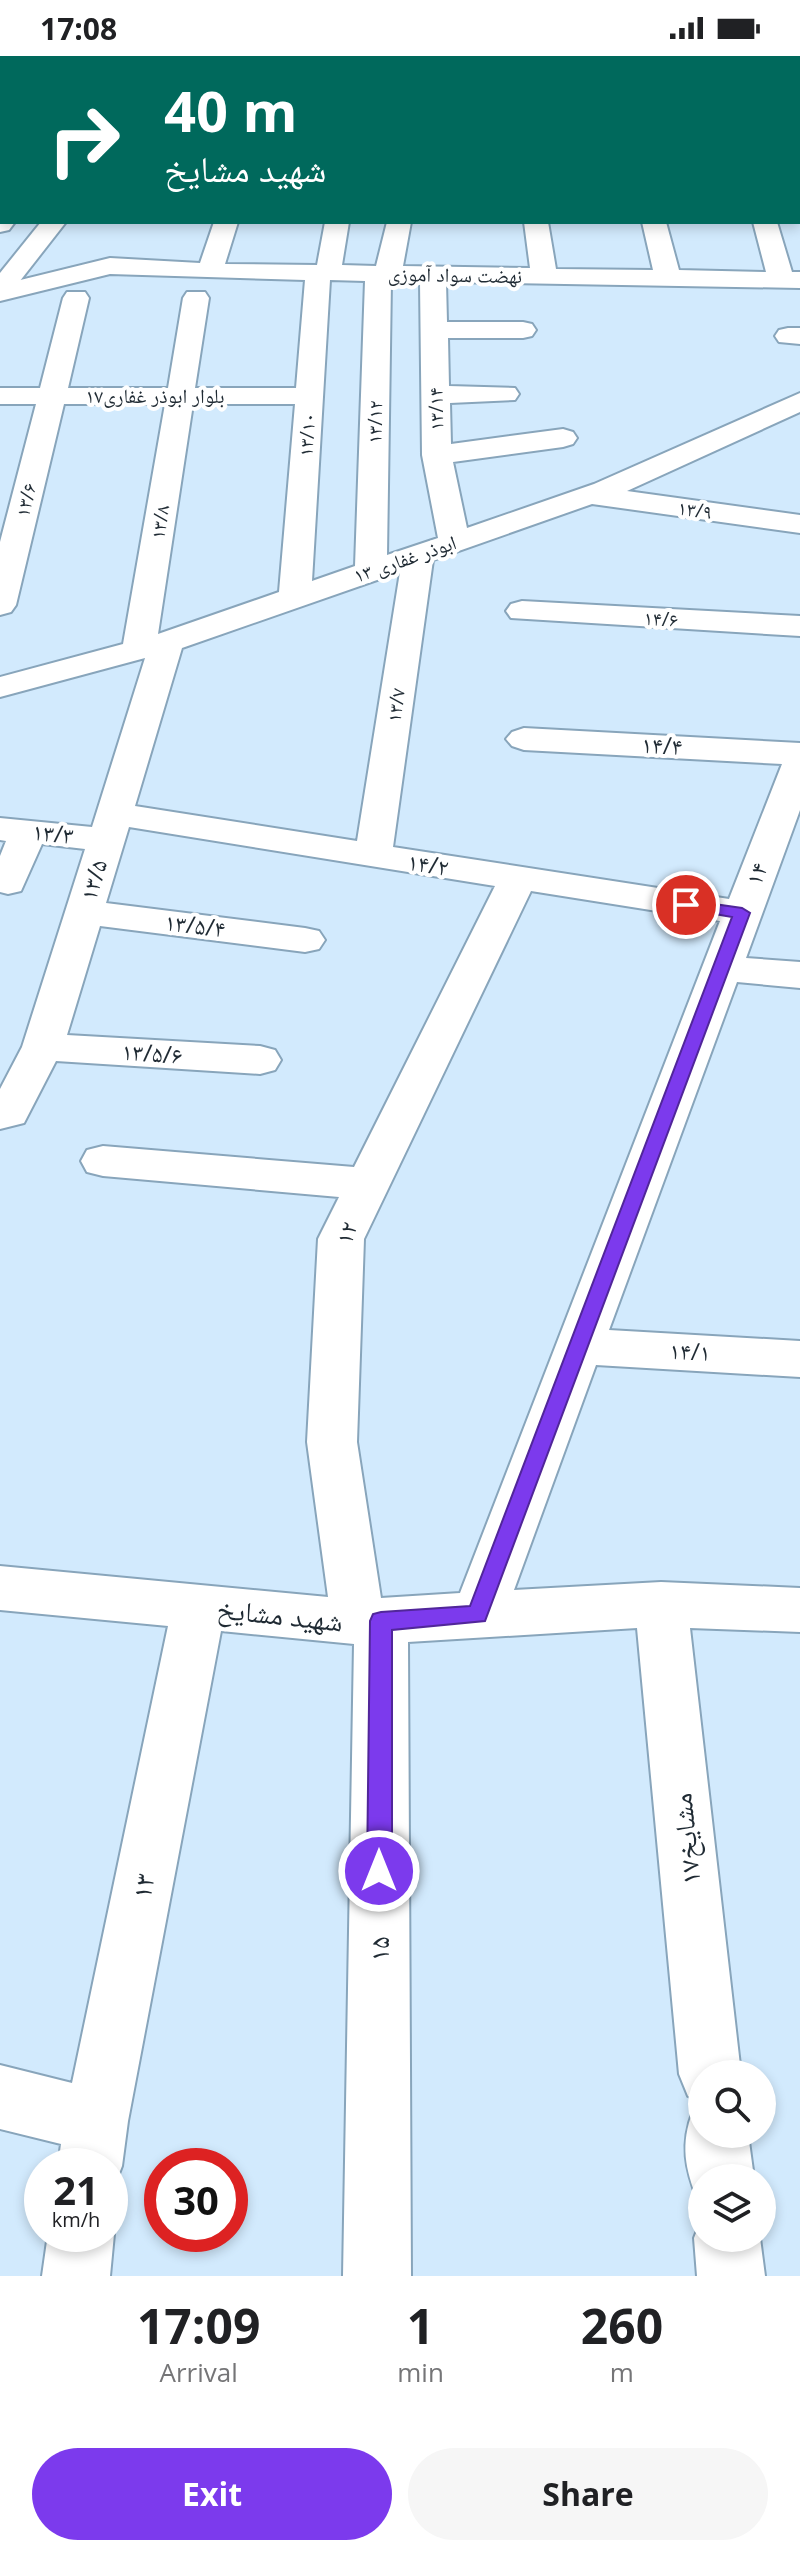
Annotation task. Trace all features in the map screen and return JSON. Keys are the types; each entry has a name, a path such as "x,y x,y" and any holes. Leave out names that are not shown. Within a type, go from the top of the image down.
{"street":[{"path":"210,271 225,224"},
{"name":"۱۳/۱۰","path":"295,597 309,396 323,273 336,224"},
{"name":"۱۳/۱۲","path":"371,571 384,274 398,224"},
{"path":"536,224 544,276"},
{"path":"654,224 668,278"},
{"path":"766,224 790,280"},
{"path":"0,291 46,231 110,266"},
{"path":"0,291 110,266"},
{"name":"نهضت سواد آموزی","path":"110,266 210,271 790,280"},
{"name":"۱۳/۱۴","path":"433,274 437,455 454,542"},
{"name":"۱۳/۶","path":"0,605 76,298"},
{"name":"۱۳/۸","path":"153,646 180,396 196,298"},
{"path":"434,330 523,330"},
{"path":"436,395 505,394"},
{"name":"بلوار ابوذر غفاری۱۷","path":"0,396 309,396"},
{"name":"۱۳ ابوذر غفاری","path":"0,687 153,646 589,495 800,401"},
{"path":"437,455 563,438"},
{"name":"۱۳/۹","path":"589,495 800,524"},
{"name":"۱۳/۷","path":"373,856 418,554"},
{"name":"۱۴/۶","path":"522,611 800,626"},
{"name":"۱۳/۵","path":"16,1084 84,912 110,827 153,646"},
{"name":"۱۴/۴","path":"524,739 800,754"},
{"name":"۱۴","path":"478,1615 800,762"},
{"name":"۱۴/۲","path":"110,827 373,856 742,913"},
{"name":"۱۳/۳","path":"14,830 110,827"},
{"path":"8,883 14,830"},
{"name":"۱۲","path":"369,1622 332,1442 341,1239 517,880"},
{"name":"۱۳/۵/۴","path":"84,912 305,940"},
{"path":"721,968 800,975"},
{"name":"۱۳/۵/۶","path":"16,1084 260,1060"},
{"path":"103,1161 368,1184"},
{"name":"۱۴/۱","path":"579,1346 800,1359"},
{"name":"شهید مشایخ","path":"0,1588 369,1622 661,1604 800,1610"},
{"name":"۱۷مشایخ","path":"661,1604 709,2060"},
{"name":"۱۳","path":"93,2143 199,1607"},
{"name":"۱۵","path":"369,1622 377,2276"},
{"path":"0,2097 93,2143"},
{"path":"76,2276 79,2252"},
{"path":"728,2252 731,2276"}],"route":[{"path":"379,1871 381,1621 478,1615 742,913 686,905"}]}
